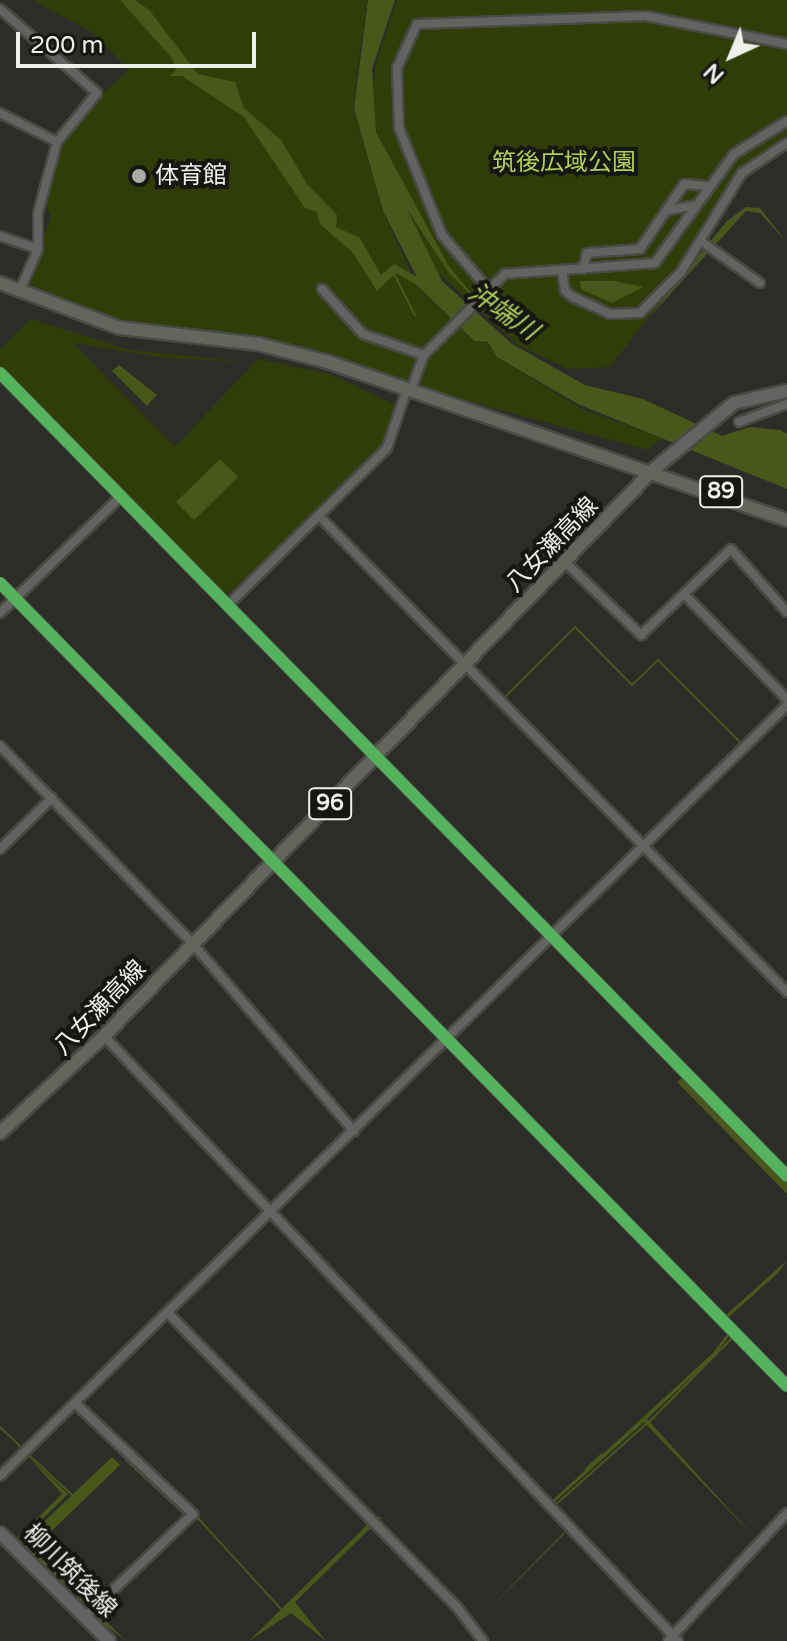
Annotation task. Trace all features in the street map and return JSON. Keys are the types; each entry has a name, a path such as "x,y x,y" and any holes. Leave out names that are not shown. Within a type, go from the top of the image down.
{"main road":[{"path":"0,283 120,328 292,351 653,470 734,403 781,391"},
{"name":"89","path":"653,470 787,520"},
{"name":"八女瀬高線","path":"0,1133 6,1121 104,1036 567,564 653,470"},
{"name":"柳川筑後線","path":"0,1533 109,1641"}],"street":[{"path":"0,9 97,93 57,142 38,213 38,249 20,290"},
{"path":"488,289 442,235 399,128 397,68 417,24 646,16 787,44"},
{"path":"0,113 57,142"},
{"path":"228,605 387,448 424,355 488,289 516,270 645,267 665,253 734,154 787,121"},
{"path":"562,270 565,291 573,297 625,317 648,308 702,242 742,173 787,143"},
{"path":"583,269 587,253 631,252 651,238 684,184 709,186"},
{"path":"668,210 696,205"},
{"path":"0,236 38,249"},
{"path":"651,238 665,253"},
{"path":"702,242 760,283"},
{"path":"322,289 363,334 424,355"},
{"path":"0,373 787,1176"},
{"path":"739,422 787,403 781,391"},
{"path":"0,613 121,496"},
{"path":"319,516 787,992"},
{"path":"567,564 641,635 731,549 787,612"},
{"path":"0,583 787,1386"},
{"path":"0,1476 269,1215 787,702 684,594"},
{"path":"0,746 193,944 354,1131"},
{"path":"0,849 52,798"},
{"path":"104,1036 269,1215 673,1639 787,1513"},
{"path":"168,1313 457,1607 483,1641"},
{"path":"76,1404 193,1514 85,1617"}],"green space":[{"path":"32,0 367,0 353,106 383,212 417,286 473,341 489,343 497,357 582,409 662,438 648,450 427,390 313,349 116,319 28,284 51,217 45,203 60,147 76,118 129,70 92,32"},
{"name":"筑後広域公園","path":"397,0 787,0 787,145 735,187 695,257 610,367 568,369 518,345 432,267 377,133 371,103 376,64"},
{"path":"31,319 130,350 247,362 164,358 73,343 175,447 258,359 330,374 398,406 383,448 225,597 0,369 0,349"}],"shaded area":[{"name":"沖端川","path":"120,0 135,0 149,10 198,74 235,82 244,108 281,140 307,184 337,215 336,227 360,238 381,275 394,264 417,277 383,211 354,108 368,0 395,0 372,69 376,132 448,265 471,293 501,313 481,305 449,273 407,209 442,281 512,344 585,385 643,399 722,436 750,427 780,430 787,434 787,489 578,404 497,357 488,342 474,341 417,285 396,273 377,291 353,253 320,224 317,212 305,208 244,117 182,76 170,76 177,69 171,57"},
{"path":"746,207 760,208 787,243 760,213 746,211 645,322 727,221"},
{"path":"580,281 614,281 643,287 612,303 581,289"},
{"path":"119,365 157,395 147,406 112,371"},
{"path":"220,459 238,477 194,520 176,502"},
{"path":"684,1076 787,1181 787,1194 677,1082"},
{"path":"787,1260 778,1273 722,1323 731,1334 713,1357 647,1419 757,1540 644,1422 549,1507 568,1530 476,1622 566,1530 545,1507 713,1353 727,1334 717,1323"},
{"path":"27,1455 68,1494 22,1539 126,1641 104,1624 90,1638 102,1621 17,1538 62,1494"},
{"path":"112,1457 120,1465 35,1547 30,1545 27,1538"},
{"path":"375,1517 382,1517 295,1602 326,1641 291,1613 249,1641"}],"waterway":[{"path":"394,274 415,315"},
{"path":"505,697 575,627 632,685 658,660 740,742"},
{"path":"649,1422 733,1337 787,1392"},
{"path":"553,1507 646,1424"},
{"path":"0,1427 22,1448"},
{"path":"27,1453 72,1495"},
{"path":"586,1469 602,1454"},
{"path":"126,1460 184,1514"},
{"path":"197,1517 281,1609"},
{"path":"645,1612 667,1637"}],"cycle path":[{"path":"0,373 787,1176"},
{"path":"0,583 787,1386"}],"place":[{"name":"体育館","path":"139,176"}]}
